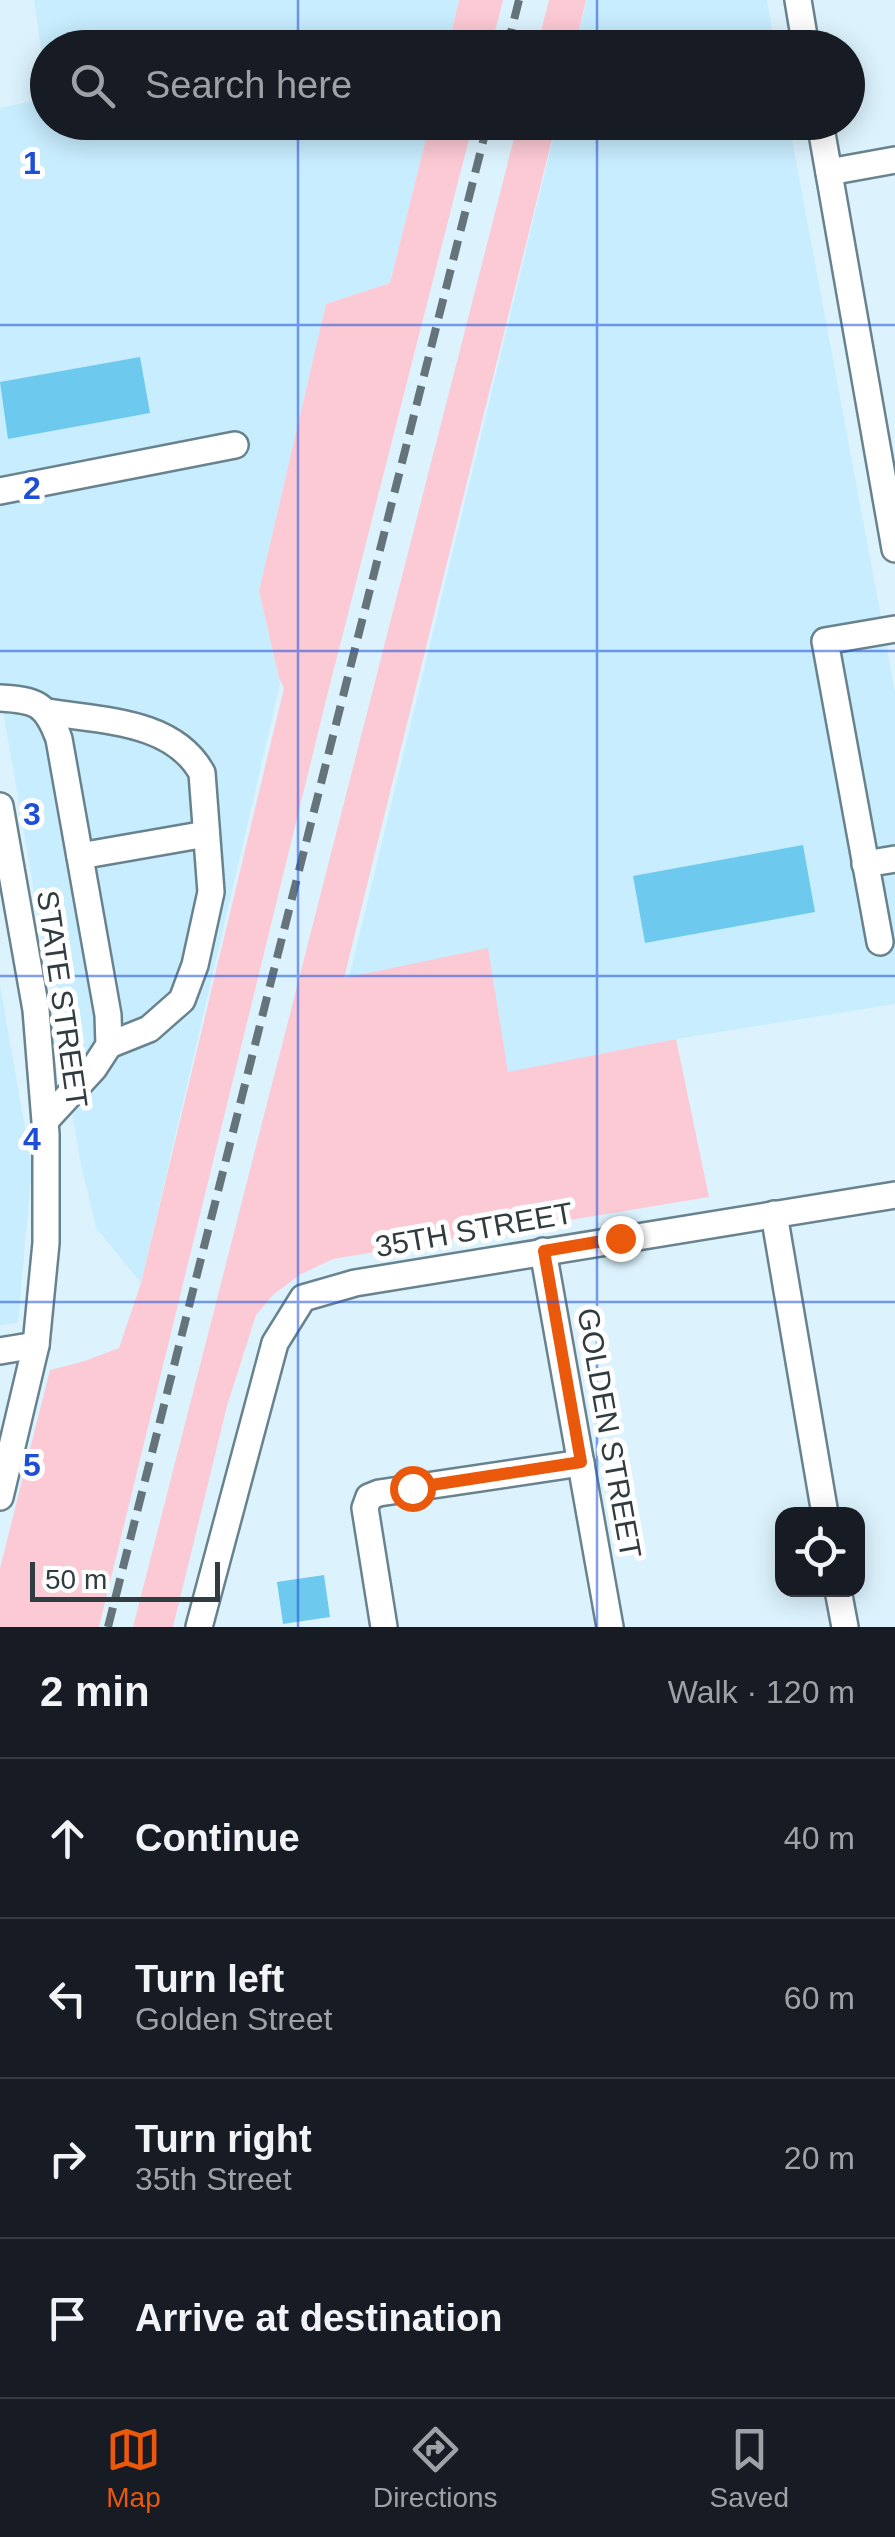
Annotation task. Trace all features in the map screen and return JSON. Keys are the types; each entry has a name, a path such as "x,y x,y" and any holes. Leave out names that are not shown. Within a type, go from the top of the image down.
{"street":[{"path":"798,0 803,30"},
{"path":"823,140 887,450 895,548"},
{"path":"829,172 895,160"},
{"path":"0,492 235,445"},
{"path":"880,942 826,641 895,630"},
{"path":"0,698 25,700 48,712 148,729 182,747 202,773 211,892 195,965 182,1000 149,1028 109,1046 46,1120"},
{"path":"48,712 59,738 108,1015 109,1046"},
{"name":"STATE STREET","path":"0,806 36,1010 46,1120 46,1243 36,1345 0,1496"},
{"path":"80,856 206,834"},
{"path":"865,864 895,858"},
{"name":"35TH STREET","path":"199,1627 276,1343 303,1298 355,1283 895,1195"},
{"path":"774,1214 824,1507"},
{"name":"GOLDEN STREET","path":"544,1251 610,1627"},
{"path":"0,1350 36,1345"},
{"path":"384,1627 365,1508 369,1498 378,1493 581,1462"},
{"path":"839,1597 844,1627"}],"shaded area":[{"path":"34,0 459,0 452,30 38,30"},
{"path":"459,0 503,0 495,30 452,30"},
{"path":"549,0 586,0 579,30 541,30"},
{"path":"587,0 767,0 772,30 579,30"},
{"path":"30,102 30,140 426,140 390,283 326,304 259,591 280,684 141,1283 96,1228 81,1165 0,693 0,108"},
{"path":"426,140 469,140 326,700 99,1627 0,1627 0,1568 50,1370 119,1348 141,1283 284,688 259,591 326,304 390,283"},
{"path":"514,140 552,140 344,978 488,948 508,1072 676,1039 709,1197 333,1259 301,1274 273,1295 256,1315 227,1406 173,1627 133,1627"},
{"path":"553,140 792,140 895,692 895,1004 676,1039 507,1073 348,982"},
{"path":"0,985 32,1168 18,1323 0,1325"}],"building":[{"path":"140,357 150,413 8,439 0,382"},
{"path":"803,845 815,912 645,943 633,876"},
{"path":"324,1575 330,1617 283,1624 277,1582"}],"railway":[{"path":"512,30 519,0"},
{"path":"108,1627 483,140"}],"route":[{"path":"412,1488 581,1462 544,1251 620,1238"}]}
